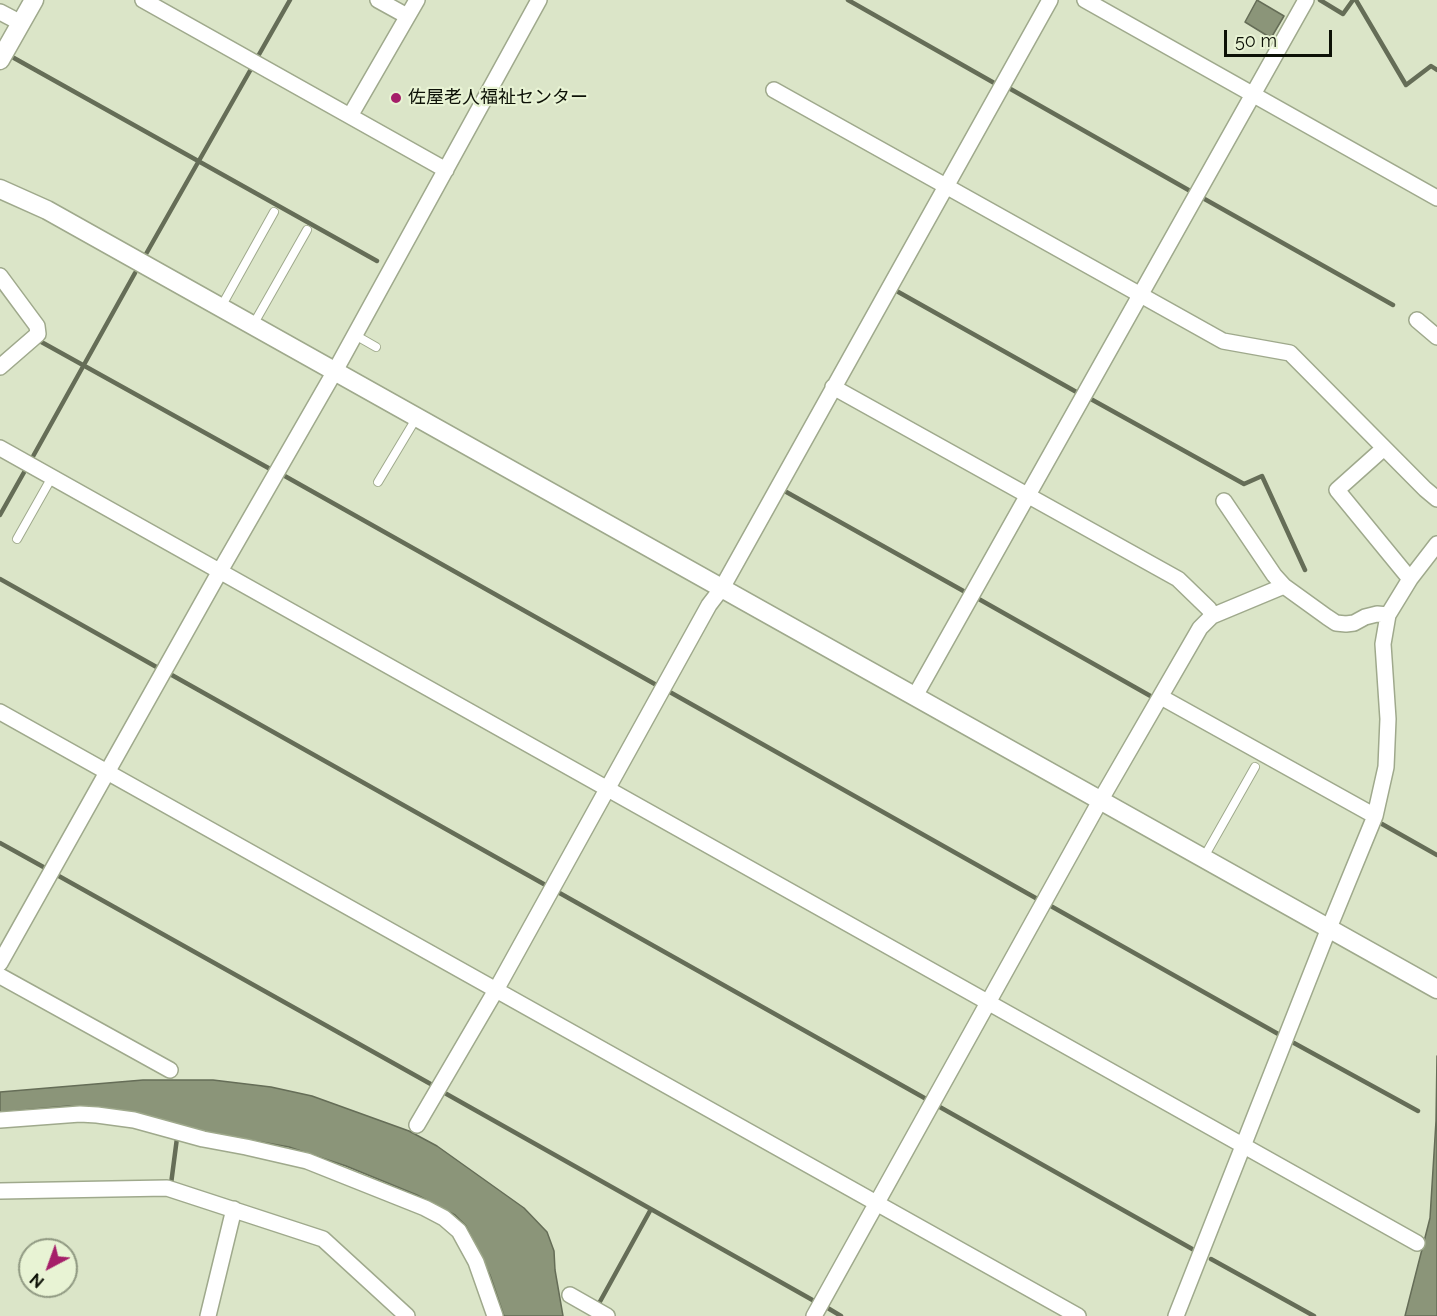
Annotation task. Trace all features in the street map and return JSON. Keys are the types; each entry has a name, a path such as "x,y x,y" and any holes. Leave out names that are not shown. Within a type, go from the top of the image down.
{"street":[{"path":"0,60 34,0"},
{"path":"143,0 446,170"},
{"path":"378,0 407,16"},
{"path":"350,116 417,0"},
{"path":"0,963 219,571 335,371 539,0"},
{"path":"417,1125 496,990 709,605 722,588 1050,0"},
{"path":"1085,0 1437,198"},
{"path":"915,696 1306,0"},
{"path":"0,12 21,23"},
{"path":"774,90 1223,341 1290,353 1437,499"},
{"path":"0,189 47,210 1436,988"},
{"path":"0,276 37,326 38,334 0,367"},
{"path":"1417,320 1437,337"},
{"path":"833,387 1178,579 1209,609 1212,616"},
{"path":"0,448 1417,1243"},
{"path":"1384,448 1337,490 1410,579"},
{"path":"1224,501 1274,575 1284,586 1327,617 1336,623 1346,624 1377,614 1388,615"},
{"path":"1176,1316 1375,816 1386,767 1388,719 1383,644 1388,615 1410,579 1437,544"},
{"path":"814,1316 1200,628 1212,616 1284,586"},
{"path":"1161,697 1375,816"},
{"path":"0,712 1078,1316"},
{"path":"0,976 170,1070"},
{"path":"0,1119 80,1114 134,1120 203,1139 246,1146 307,1161 426,1208 444,1218 459,1231 476,1262 495,1316"},
{"path":"0,1191 167,1188 322,1239 408,1316"},
{"path":"208,1316 234,1209"},
{"path":"570,1295 607,1316"}],"lane":[{"path":"221,308 274,212"},
{"path":"253,325 307,230"},
{"path":"355,335 376,347"},
{"path":"378,482 417,417"},
{"path":"17,539 52,477"},
{"path":"1204,858 1255,767"}],"shaded area":[{"path":"1257,0 1284,16 1271,38 1245,22"},
{"path":"1437,1056 1437,1316 1405,1316 1430,1218 1436,1121"},
{"path":"143,1080 213,1080 271,1087 312,1096 409,1131 437,1146 524,1208 547,1232 554,1251 563,1316 504,1316 490,1275 466,1226 455,1215 417,1195 346,1166 289,1147 195,1130 127,1112 69,1106 0,1112 0,1092"}],"waterway":[{"path":"257,58 290,0"},
{"path":"848,0 996,84"},
{"path":"1320,0 1343,14 1353,0"},
{"path":"1356,0 1406,85 1431,66 1437,70"},
{"path":"14,58 377,261"},
{"path":"146,254 251,69"},
{"path":"1007,87 1192,192"},
{"path":"1201,197 1393,305"},
{"path":"31,460 135,273"},
{"path":"893,289 1080,394"},
{"path":"36,339 272,470"},
{"path":"1089,398 1244,484 1262,476 1305,570"},
{"path":"0,515 27,467"},
{"path":"283,475 660,687"},
{"path":"781,489 967,593"},
{"path":"0,579 160,669"},
{"path":"977,598 1154,698"},
{"path":"170,674 549,887"},
{"path":"668,691 1041,901"},
{"path":"1382,824 1437,855"},
{"path":"0,843 47,869"},
{"path":"57,875 436,1087"},
{"path":"556,891 928,1100"},
{"path":"1049,905 1280,1035"},
{"path":"1294,1043 1418,1111"},
{"path":"443,1092 816,1302"},
{"path":"938,1106 1194,1250"},
{"path":"171,1184 177,1138"},
{"path":"597,1307 651,1209"},
{"path":"1211,1259 1314,1316"},
{"path":"826,1307 841,1316"}],"place":[{"name":"佐屋老人福祉センター","path":"396,98"}]}
